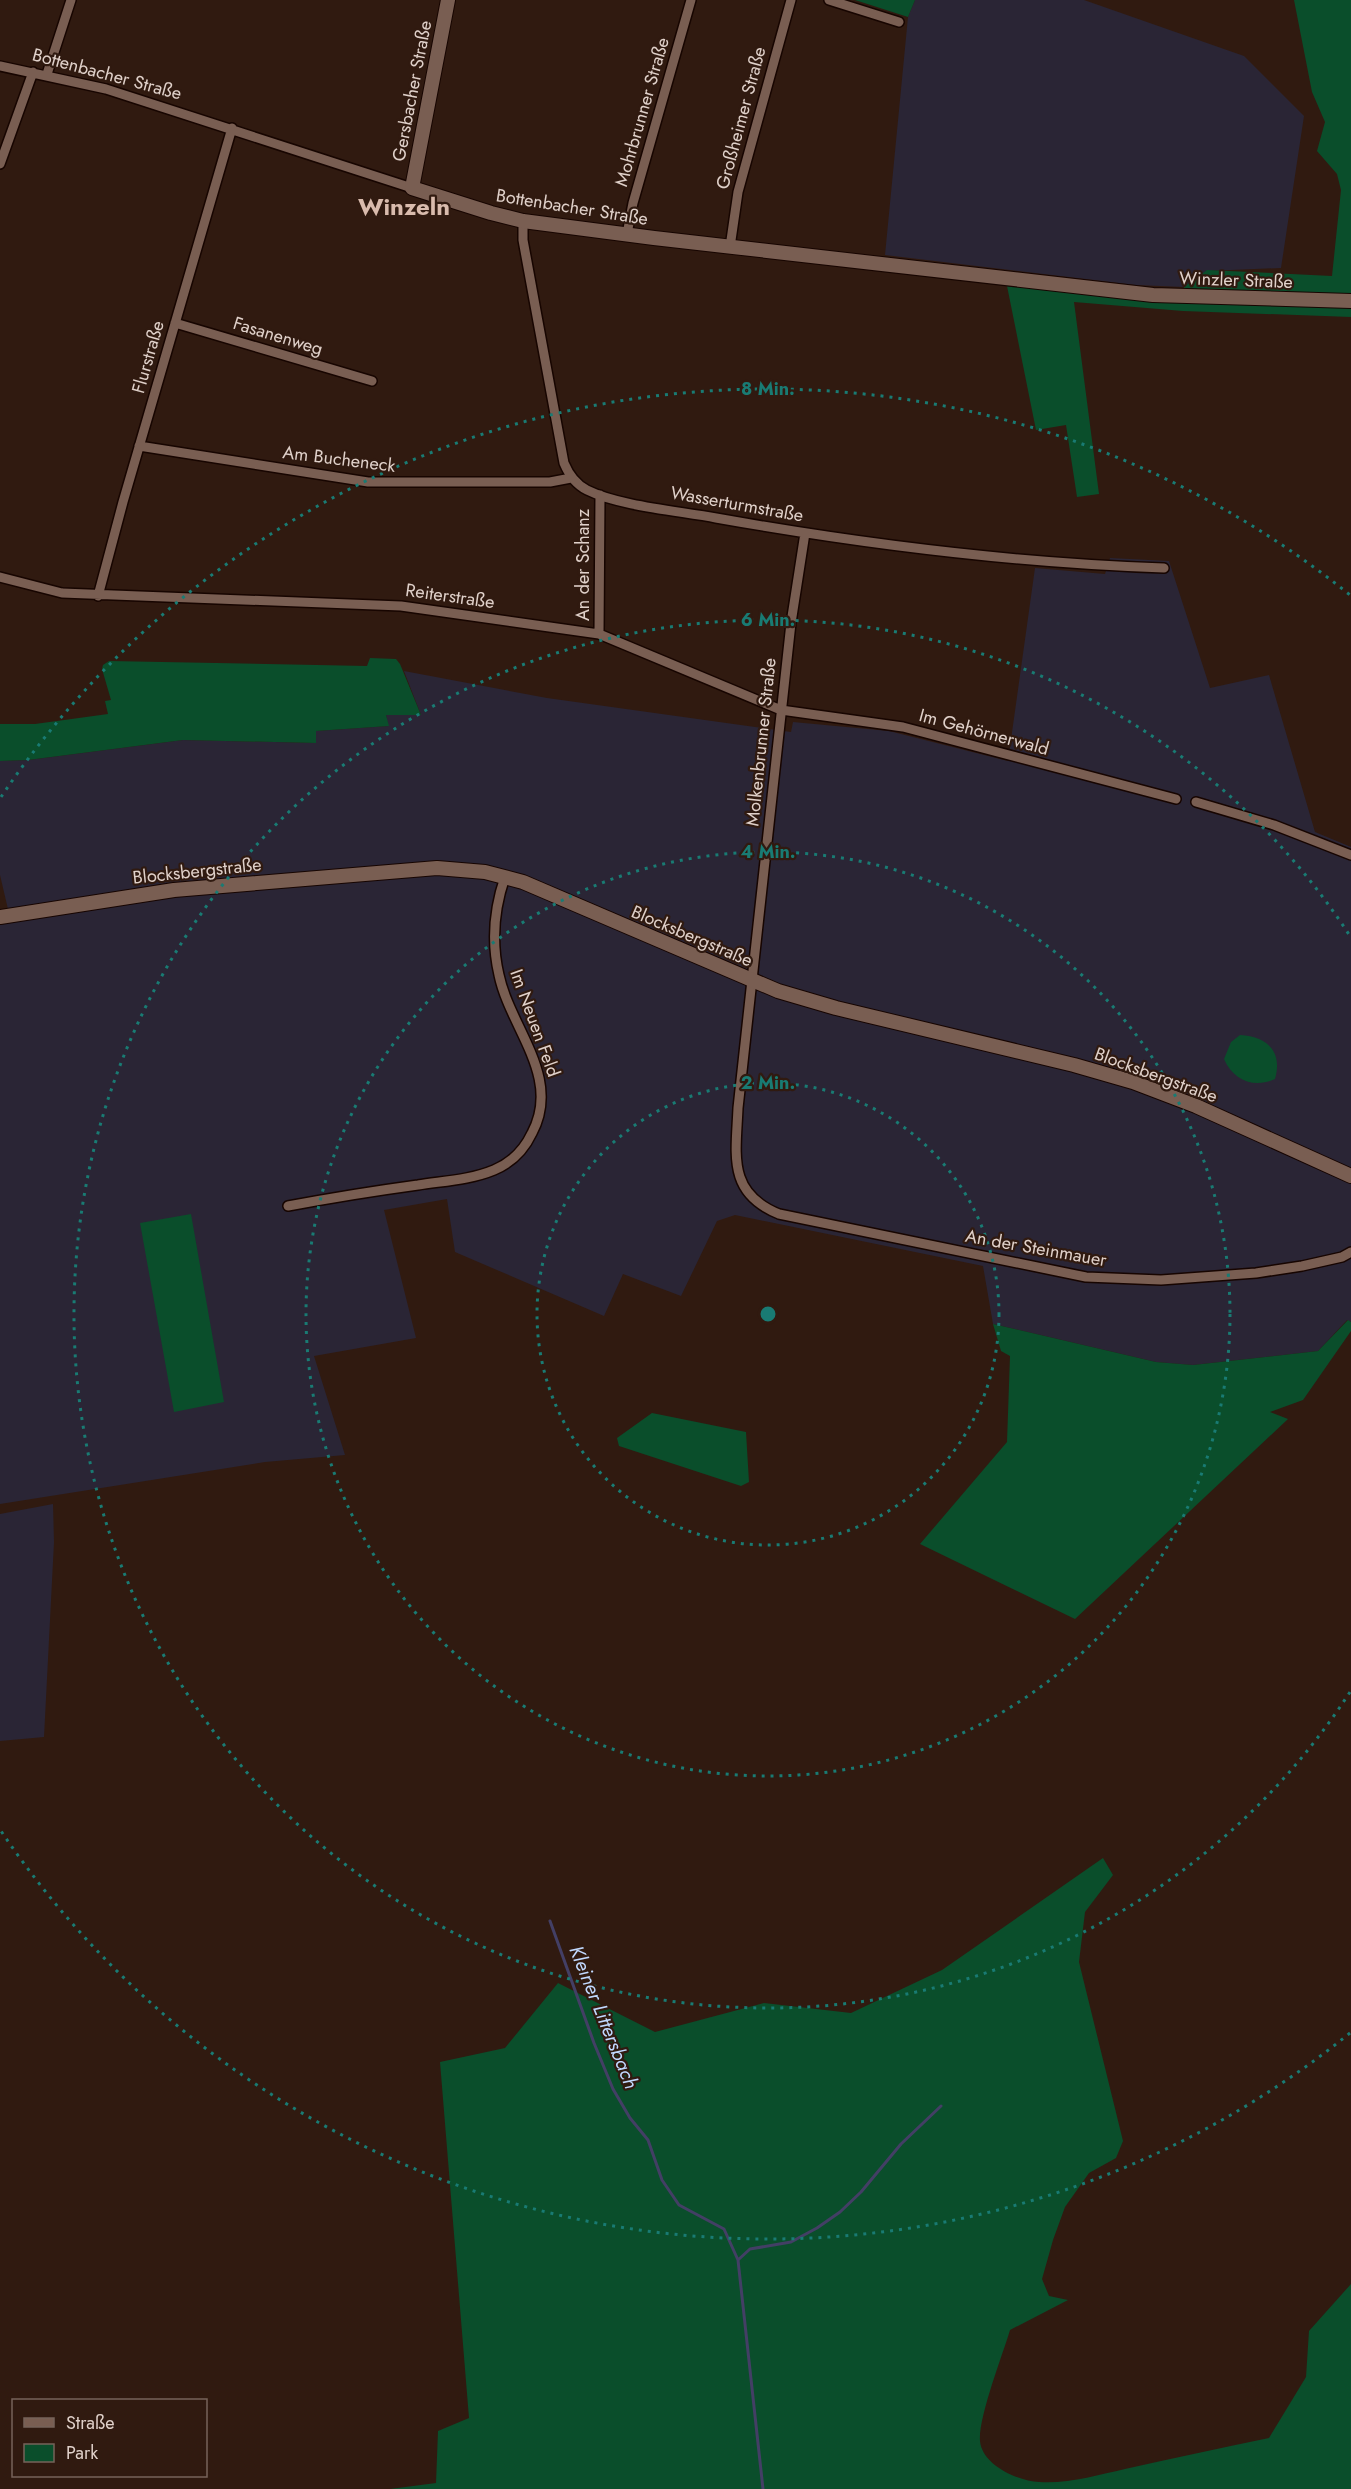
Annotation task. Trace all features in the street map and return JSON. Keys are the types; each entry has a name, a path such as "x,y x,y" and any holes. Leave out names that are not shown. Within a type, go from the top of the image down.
{"main road":[{"name":"Gersbacher Straße","path":"412,188 448,0"},
{"name":"Bottenbacher Straße","path":"412,188 523,221 1120,292"},
{"name":"Winzler Straße","path":"1120,292 1190,297 1351,301"},
{"name":"Blocksbergstraße","path":"0,917 174,890 437,868 465,869 505,877 753,981 809,1001 1074,1065 1133,1082 1196,1106 1351,1176"}],"street":[{"path":"46,74 71,0"},
{"name":"Mohrbrunner Straße","path":"627,234 633,203 691,0"},
{"name":"Großheimer Straße","path":"730,247 738,192 791,0"},
{"path":"829,0 898,22"},
{"name":"Bottenbacher Straße","path":"0,66 46,74 116,92 412,188"},
{"path":"0,164 33,72"},
{"name":"Flurstraße","path":"98,596 139,446 232,128"},
{"path":"523,221 523,240 564,463 571,478"},
{"name":"Fasanenweg","path":"175,323 372,381"},
{"name":"Am Bucheneck","path":"139,446 368,482 550,482 571,478"},
{"name":"Wasserturmstraße","path":"571,478 585,489 600,495 805,533 1016,559 1164,568"},
{"name":"An der Schanz","path":"599,634 600,495"},
{"name":"Molkenbrunner Straße","path":"755,1202 747,1194 737,1169 738,1108 791,622 805,533"},
{"name":"Reiterstraße","path":"0,577 62,593 401,606 599,634 781,710"},
{"name":"Im Gehörnerwald","path":"781,710 903,727 1176,799"},
{"path":"1196,802 1274,825 1351,855"},
{"name":"Im Neuen Feld","path":"288,1206 473,1176 506,1164 529,1140 540,1114 541,1081 504,994 495,956 495,920 505,877"},
{"name":"An der Steinmauer","path":"755,1202 779,1214 1086,1277 1161,1280 1256,1273 1342,1257 1351,1251"}],"shaded area":[{"path":"915,0 1084,0 1244,56 1304,116 1281,268 1207,271 1184,287 1136,285 885,255 908,17"},
{"path":"1110,558 1169,561 1210,688 1269,675 1315,832 1351,847 1351,1322 1347,1320 1318,1351 1193,1365 1156,1362 993,1324 983,1266 735,1215 717,1221 681,1296 623,1274 604,1316 455,1252 447,1199 384,1210 416,1338 314,1356 345,1455 265,1462 0,1504 0,925 11,922 0,875 0,761 28,760 183,740 316,743 316,731 388,726 386,715 421,715 404,671 547,698 791,732 793,722 889,731 1008,761 1035,568 1105,574"},
{"path":"53,1504 54,1542 44,1737 0,1741 0,1514"}],"green space":[{"path":"855,0 915,0 908,17"},
{"path":"1294,0 1351,0 1351,317 1183,311 1074,302 1099,494 1077,497 1066,425 1036,430 1007,286 1184,302 1184,287 1207,270 1332,276 1341,190 1337,174 1317,151 1325,122 1312,92"},
{"path":"370,658 396,659 421,715 386,715 389,726 316,731 316,743 183,740 28,760 0,761 0,724 35,724 108,714 105,701 111,700 102,669 103,665 109,661 367,666"},
{"path":"1240,1035 1258,1038 1271,1047 1277,1061 1275,1079 1252,1083 1239,1077 1228,1066 1224,1059 1231,1042"},
{"path":"191,1214 224,1402 174,1412 140,1223"},
{"path":"1348,1320 1351,1322 1351,1331 1303,1400 1270,1412 1288,1419 1075,1619 920,1544 1007,1442 1010,1356 1001,1351 993,1324 1156,1362 1193,1365 1318,1351"},
{"path":"652,1413 746,1432 749,1482 741,1486 619,1446 617,1438"},
{"path":"1103,1858 1113,1875 1085,1912 1079,1962 1123,2141 1116,2158 1089,2173 1065,2207 1042,2279 1049,2296 1068,2300 1010,2330 983,2417 980,2431 982,2450 1002,2470 1021,2479 1061,2482 1269,2438 1306,2377 1309,2331 1351,2284 1351,2489 390,2489 436,2483 438,2431 469,2418 440,2062 505,2048 558,1983 655,2032 764,2003 851,2013 942,1970"}],"waterway":[{"name":"Kleiner Littersbach","path":"550,1921 613,2089 630,2118 648,2140 662,2180 679,2205 724,2229 738,2260 763,2489"},
{"name":"Kleiner Littersbach","path":"738,2260 750,2249 791,2242 840,2212 861,2192 901,2144 941,2106"}],"district":[{"name":"Winzeln","path":"404,207"}]}
